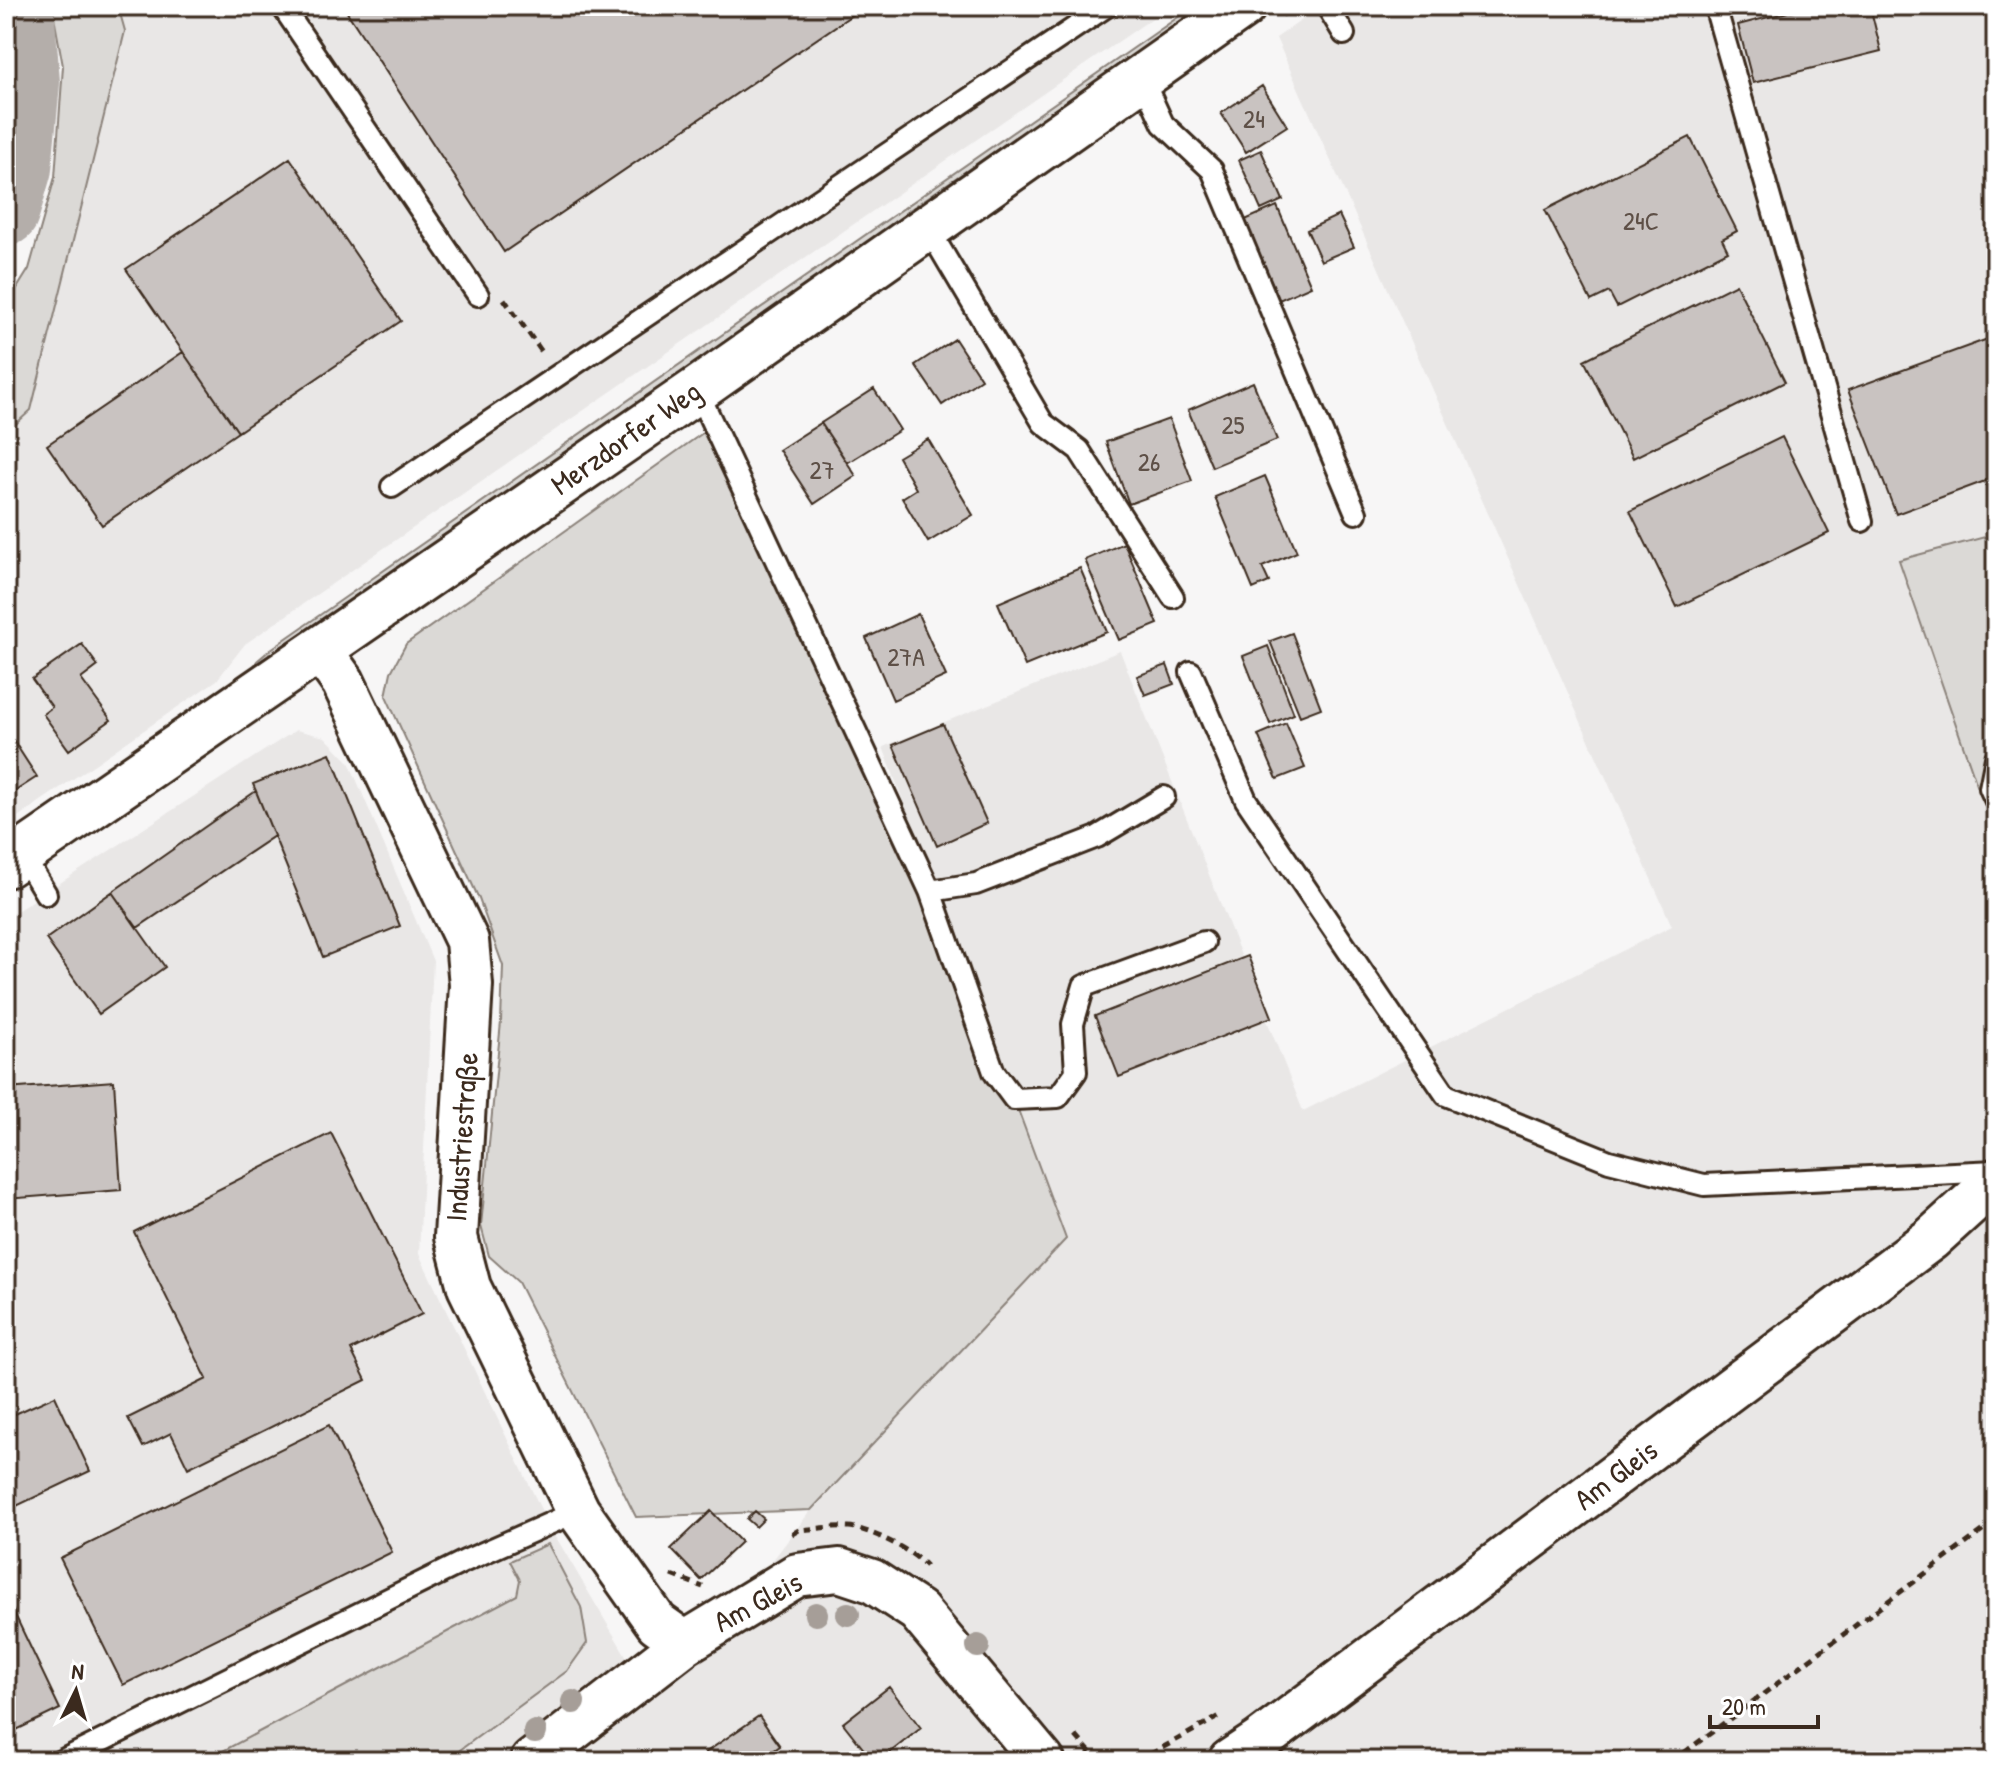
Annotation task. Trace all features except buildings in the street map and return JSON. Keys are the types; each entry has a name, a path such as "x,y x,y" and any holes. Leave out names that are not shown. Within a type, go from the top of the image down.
{"street":[{"name":"Merzdorfer Weg","path":"14,860 697,390 1243,6"},
{"name":"Industriestraße","path":"320,650 343,682 467,941 471,985 456,1237 469,1287 578,1511 657,1623 685,1643"},
{"name":"Am Gleis","path":"1230,1761 1918,1248 1996,1180"},
{"name":"Am Gleis","path":"532,1761 685,1643 797,1575 839,1570 872,1581 918,1611 1043,1761"}],"lane":[{"path":"282,6 478,295"},
{"path":"392,487 1107,6"},
{"path":"1327,6 1344,34"},
{"path":"1715,6 1862,521"},
{"path":"1141,76 1163,124 1212,170 1356,513"},
{"path":"928,228 1043,423 1079,450 1173,597"},
{"path":"697,390 930,891 994,1072 1014,1099 1058,1097 1076,1072 1073,1024 1084,986 1204,942"},
{"path":"1191,672 1246,800 1446,1095 1609,1161 1704,1185 1996,1171"},
{"path":"1996,758 1990,788 1996,801"},
{"path":"930,891 976,884 1097,837 1164,797"},
{"path":"14,860 46,894"},
{"path":"61,1761 465,1561 578,1511"}],"path":[{"path":"501,294 558,375"},
{"path":"1673,1761 1996,1521"}],"shaded area":[{"path":"52,6 118,6 125,31 31,410 6,433 6,306 29,269 55,177 63,66"},
{"path":"118,6 1170,6 245,644 217,680 6,825 6,433 31,410 125,31"},
{"path":"1194,6 1221,6 1029,138 1018,135 905,213 906,225 253,668 271,649"},
{"path":"1322,6 1973,6 1996,24 1996,534 1900,559 1980,793 1996,784 1996,1761 6,1761 6,918 296,730 325,737 349,762 433,961 419,1254 547,1522 635,1671 760,1577 811,1510 1066,1239 883,747 1120,651 1303,1111 1672,926 1276,38"},
{"path":"707,430 923,897 986,1082 1008,1083 1066,1239 811,1510 636,1517 518,1282 489,1256 481,1226 501,1022 503,966 479,899 386,696 391,672 406,644"},
{"path":"1996,534 1996,784 1980,794 1899,560"},
{"path":"548,1544 581,1607 587,1643 567,1671 445,1761 204,1761 517,1595 520,1580 510,1561"}],"waterway":[{"path":"6,213 19,168 27,82 21,6"}]}
